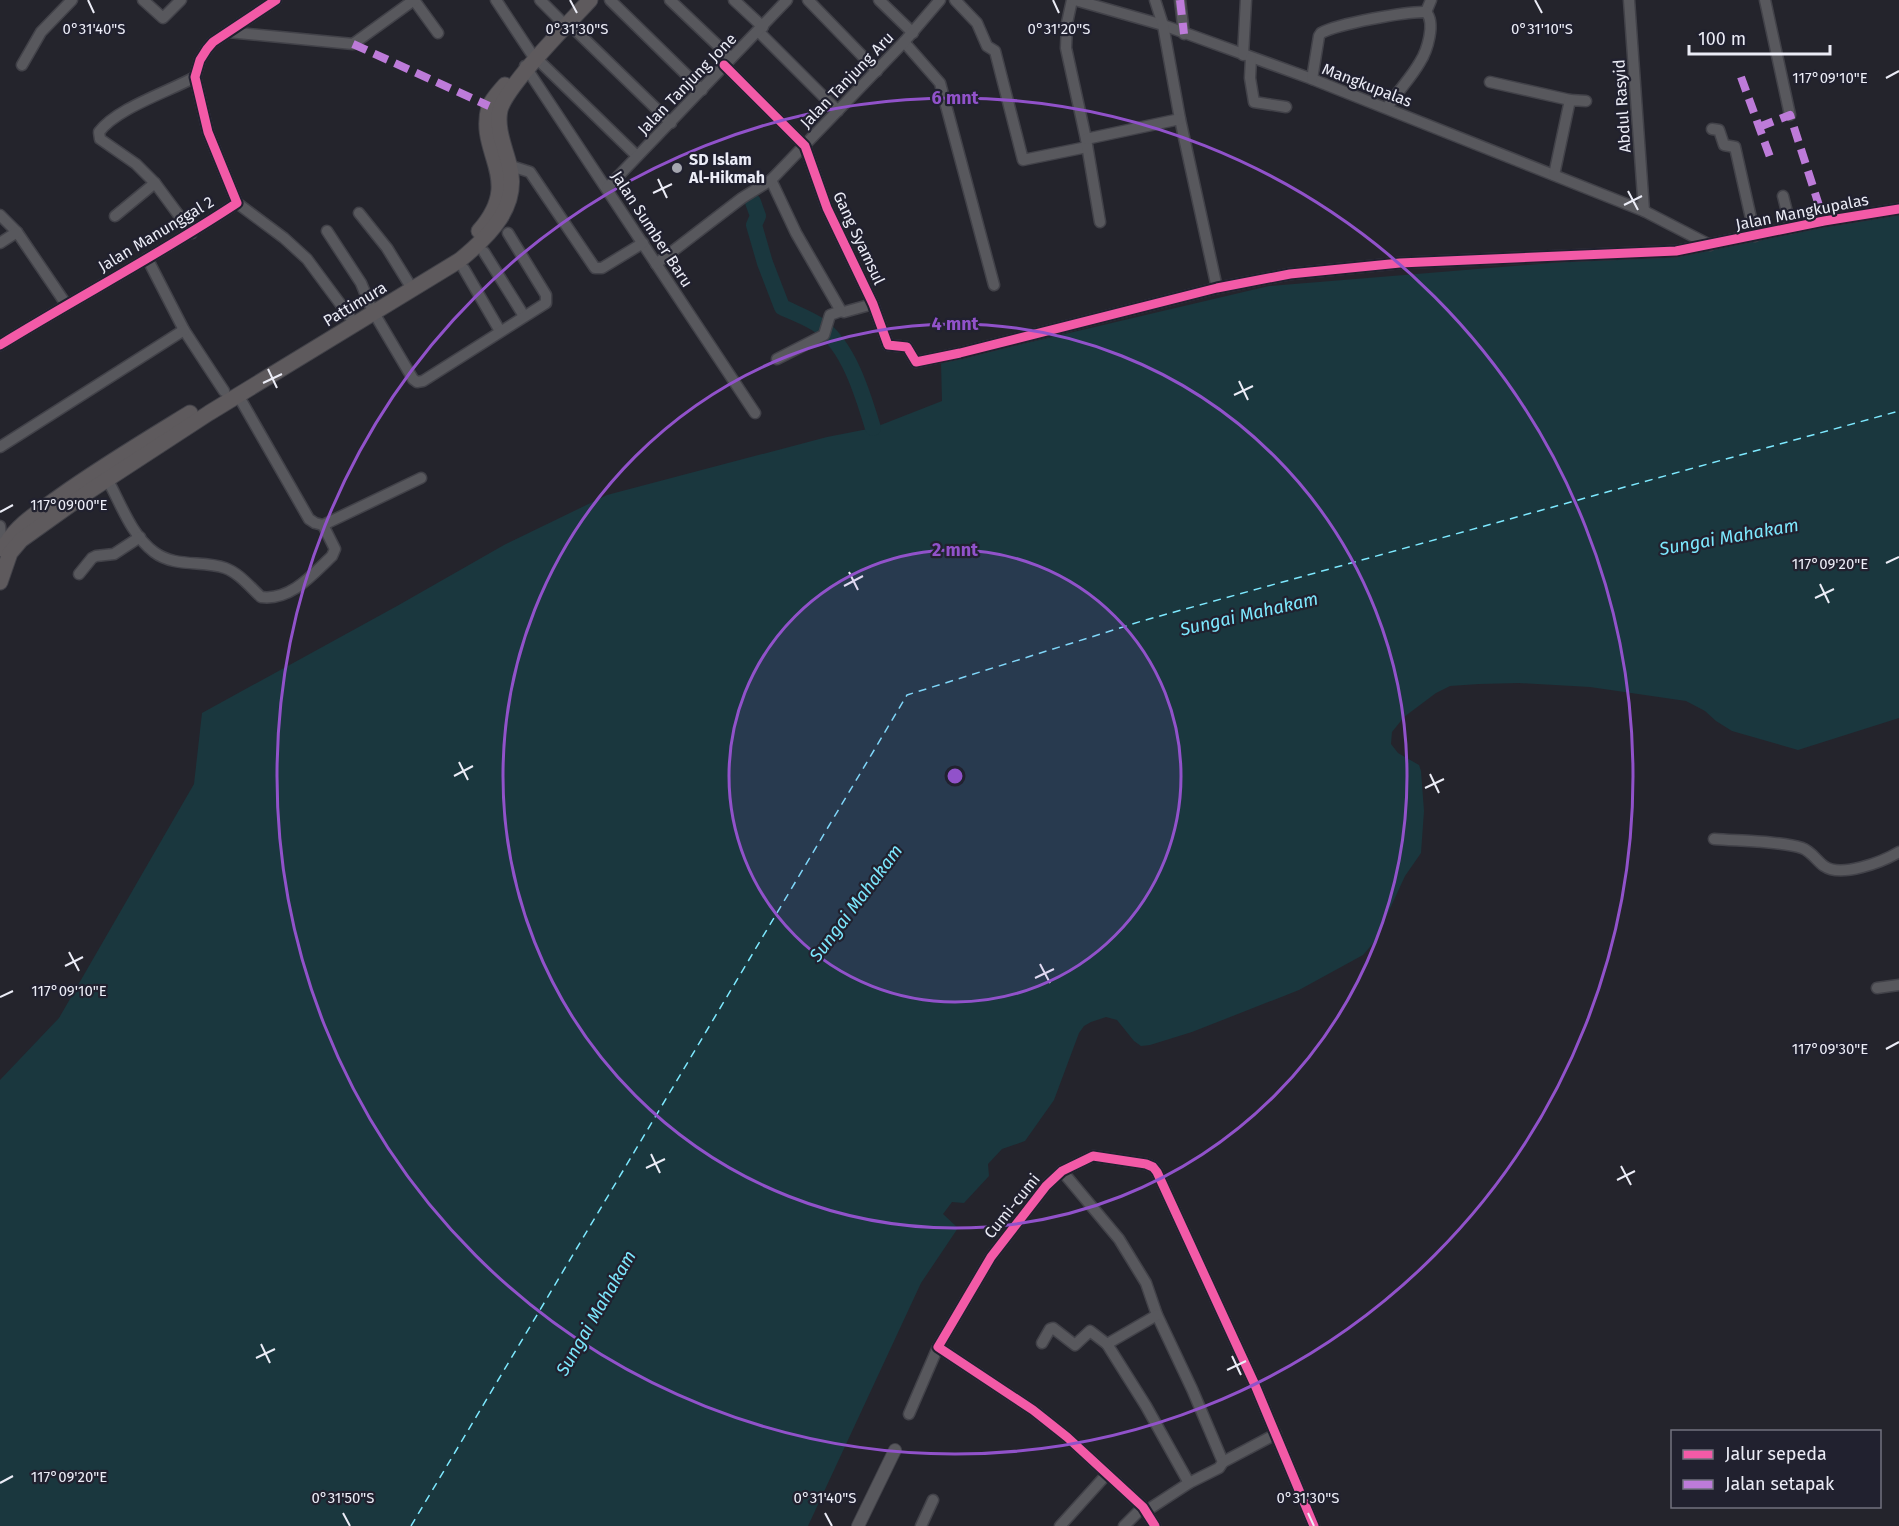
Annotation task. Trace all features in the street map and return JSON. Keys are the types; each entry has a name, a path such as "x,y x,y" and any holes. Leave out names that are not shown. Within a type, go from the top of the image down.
{"main road":[{"name":"Pattimura","path":"565,22 581,0"},
{"name":"Pattimura","path":"389,298 408,282 472,240 490,217 497,202 503,164 500,113 503,102 529,61 565,22 590,0"},
{"name":"Pattimura","path":"231,393 389,298 460,260 501,220 509,201 512,184 503,164"},
{"name":"Pattimura","path":"5,543 27,535 105,474 160,438 350,317 372,309"},
{"path":"0,582 5,543"}],"street":[{"path":"22,64 41,32 72,0"},
{"path":"143,0 163,18 181,0"},
{"path":"192,233 155,183 136,164 100,139 99,132 106,124 124,112 195,77 200,60 207,49 276,0"},
{"path":"228,32 353,44 414,0 438,33"},
{"path":"496,0 529,61 637,156"},
{"path":"540,0 671,123"},
{"path":"610,0 702,90"},
{"path":"670,0 805,146"},
{"path":"734,0 838,111"},
{"name":"Jalan Tanjung Jone","path":"607,188 787,0"},
{"path":"808,0 877,71"},
{"path":"879,0 912,33"},
{"name":"Jalan Tanjung Aru","path":"656,264 742,198 771,180 877,71 940,0"},
{"path":"955,0 977,23 987,46 995,51 1023,160 1180,119"},
{"path":"1073,0 1067,23 1066,48 1087,143 1100,222"},
{"name":"Mangkupalas","path":"1073,0 1089,2 1163,25 1312,79 1644,210 1710,245"},
{"path":"1155,0 1163,25 1180,119 1217,288"},
{"path":"1180,0 1184,34"},
{"path":"1246,0 1247,57 1254,102 1286,107"},
{"path":"1426,12 1431,0"},
{"name":"Abdul Rasyid","path":"1629,0 1644,210"},
{"path":"1765,0 1790,115"},
{"path":"1312,79 1321,33 1376,19 1426,12"},
{"path":"1387,108 1421,60 1428,41 1431,21 1426,12"},
{"path":"904,42 940,83 994,285"},
{"name":"Jalan Sumber Baru","path":"529,61 656,264 756,413"},
{"name":"Jalan Manunggal 2","path":"0,345 66,304 192,233 237,203 208,132 195,77"},
{"path":"1490,82 1570,100 1586,101"},
{"path":"1554,175 1570,100"},
{"path":"1712,129 1719,130 1724,145 1735,147 1755,236"},
{"name":"Gang Syamsul","path":"805,146 827,208 873,304 886,342"},
{"path":"503,164 530,172 595,268 602,268 643,243"},
{"path":"771,180 796,234 841,311"},
{"path":"115,216 155,183"},
{"path":"1783,196 1791,228"},
{"path":"237,203 284,238 307,259 350,317"},
{"name":"Jalan Mangkupalas","path":"886,342 891,347 907,347 916,362 960,354 1217,288 1290,274 1400,263 1676,251 1899,209"},
{"path":"358,213 387,248 408,282"},
{"path":"0,215 17,232 66,304"},
{"path":"327,231 361,283 372,309 413,379 417,382 423,381 544,305 547,297 508,233"},
{"path":"0,243 17,232"},
{"path":"484,252 524,316"},
{"path":"147,258 184,330 231,393 309,519 315,524 323,525 421,478"},
{"path":"464,269 500,331"},
{"path":"777,359 824,335 830,315 873,304"},
{"path":"0,447 184,330"},
{"path":"105,474 132,527 155,553 165,559 231,570 264,598 296,588 332,556 335,549 334,544 323,525"},
{"path":"79,574 92,558 114,554 140,537"},
{"path":"1714,839 1804,848 1825,867 1836,872 1880,861 1899,852"},
{"path":"1877,988 1899,985"},
{"name":"Cumi-cumi","path":"909,1414 938,1347 991,1257 1046,1186 1062,1171 1093,1156 1146,1164 1153,1167 1276,1434 1314,1526"},
{"path":"1062,1171 1119,1239 1146,1283 1157,1315 1223,1462"},
{"path":"1107,1344 1157,1315"},
{"path":"1042,1343 1050,1329 1053,1328 1075,1345 1090,1331 1107,1344 1146,1406 1189,1483"},
{"path":"938,1347 1033,1410 1067,1437 1144,1509 1155,1526"},
{"path":"1124,1526 1144,1509 1219,1468 1223,1462 1276,1434"},
{"path":"858,1526 895,1450"},
{"path":"1060,1526 1107,1474"},
{"path":"921,1526 933,1500"}],"water":[{"name":"Sungai Mahakam","path":"1899,211 1899,718 1798,750 1732,731 1705,711 1686,701 1590,687 1519,683 1450,686 1436,693 1404,717 1392,732 1391,744 1398,753 1419,765 1421,771 1424,811 1421,853 1405,876 1375,941 1363,955 1299,990 1192,1032 1150,1045 1141,1046 1134,1041 1117,1020 1106,1017 1084,1026 1079,1033 1054,1100 1025,1141 1002,1149 988,1164 989,1176 964,1203 952,1202 943,1214 958,1228 921,1283 808,1526 0,1526 0,1080 59,1018 194,784 202,713 504,545 607,495 827,437 873,428 942,401 941,363 1269,286 1709,250"}],"waterway":[{"path":"753,202 758,216 754,225 765,263 782,307 820,326 839,346 854,372 873,428"}],"ferry route":[{"path":"411,1526 907,695 1142,621 1899,411"}],"marked path":[{"path":"1180,0 1184,34"},
{"path":"353,44 489,106"},
{"path":"1741,77 1770,157"},
{"path":"1759,127 1790,115 1824,221"}],"cycle path":[{"path":"0,345 237,203 208,132 195,77 200,60 213,42 276,0"},
{"path":"724,65 805,146 827,208 873,304 888,345 907,347 916,362 1217,288 1290,274 1400,263 1676,251 1824,221 1899,209"},
{"path":"1155,1526 1143,1507 1067,1437 1033,1410 938,1347 991,1257 1046,1186 1062,1171 1093,1156 1146,1164 1157,1172 1255,1385 1314,1526"}],"place":[{"name":"SD Islam Al-Hikmah","path":"677,168"}]}
